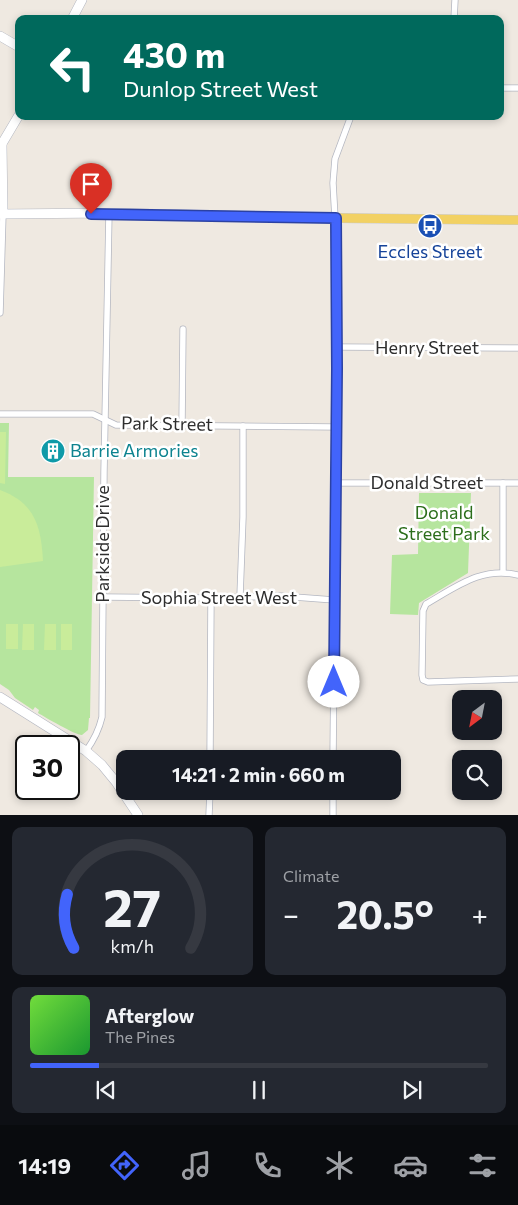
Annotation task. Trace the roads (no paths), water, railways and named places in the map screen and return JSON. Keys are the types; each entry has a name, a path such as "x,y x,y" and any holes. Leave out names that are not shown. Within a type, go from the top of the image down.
{"main road":[{"path":"74,15 82,0"},
{"path":"0,36 15,45"},
{"path":"16,120 1,146 1,214 518,220"},
{"path":"0,698 86,751 116,782 138,815"}],"street":[{"path":"454,15 455,0"},
{"path":"504,88 518,88"},
{"path":"333,750 337,348 336,218 333,183 335,164 349,120"},
{"path":"0,313 1,214"},
{"name":"Parkside Drive","path":"86,751 99,728 102,716 108,214"},
{"path":"182,425 183,329"},
{"name":"Henry Street","path":"337,348 518,348"},
{"name":"Park Street","path":"0,414 93,414 116,425 336,428"},
{"path":"240,596 243,517 243,426"},
{"name":"Donald Street","path":"336,483 518,483"},
{"path":"503,483 503,572"},
{"path":"518,575 503,572 473,577 426,604 424,607 422,676 428,682 518,679"},
{"name":"Sophia Street West","path":"102,597 211,598 281,596 334,600"},
{"path":"210,750 211,598"},
{"path":"210,800 210,815"},
{"path":"333,800 333,815"}],"place":[{"name":"Eccles Street","path":"430,226"},
{"name":"Barrie Armories","path":"53,451"}],"park label":[{"name":"Donald Street Park","path":"444,523"}]}
